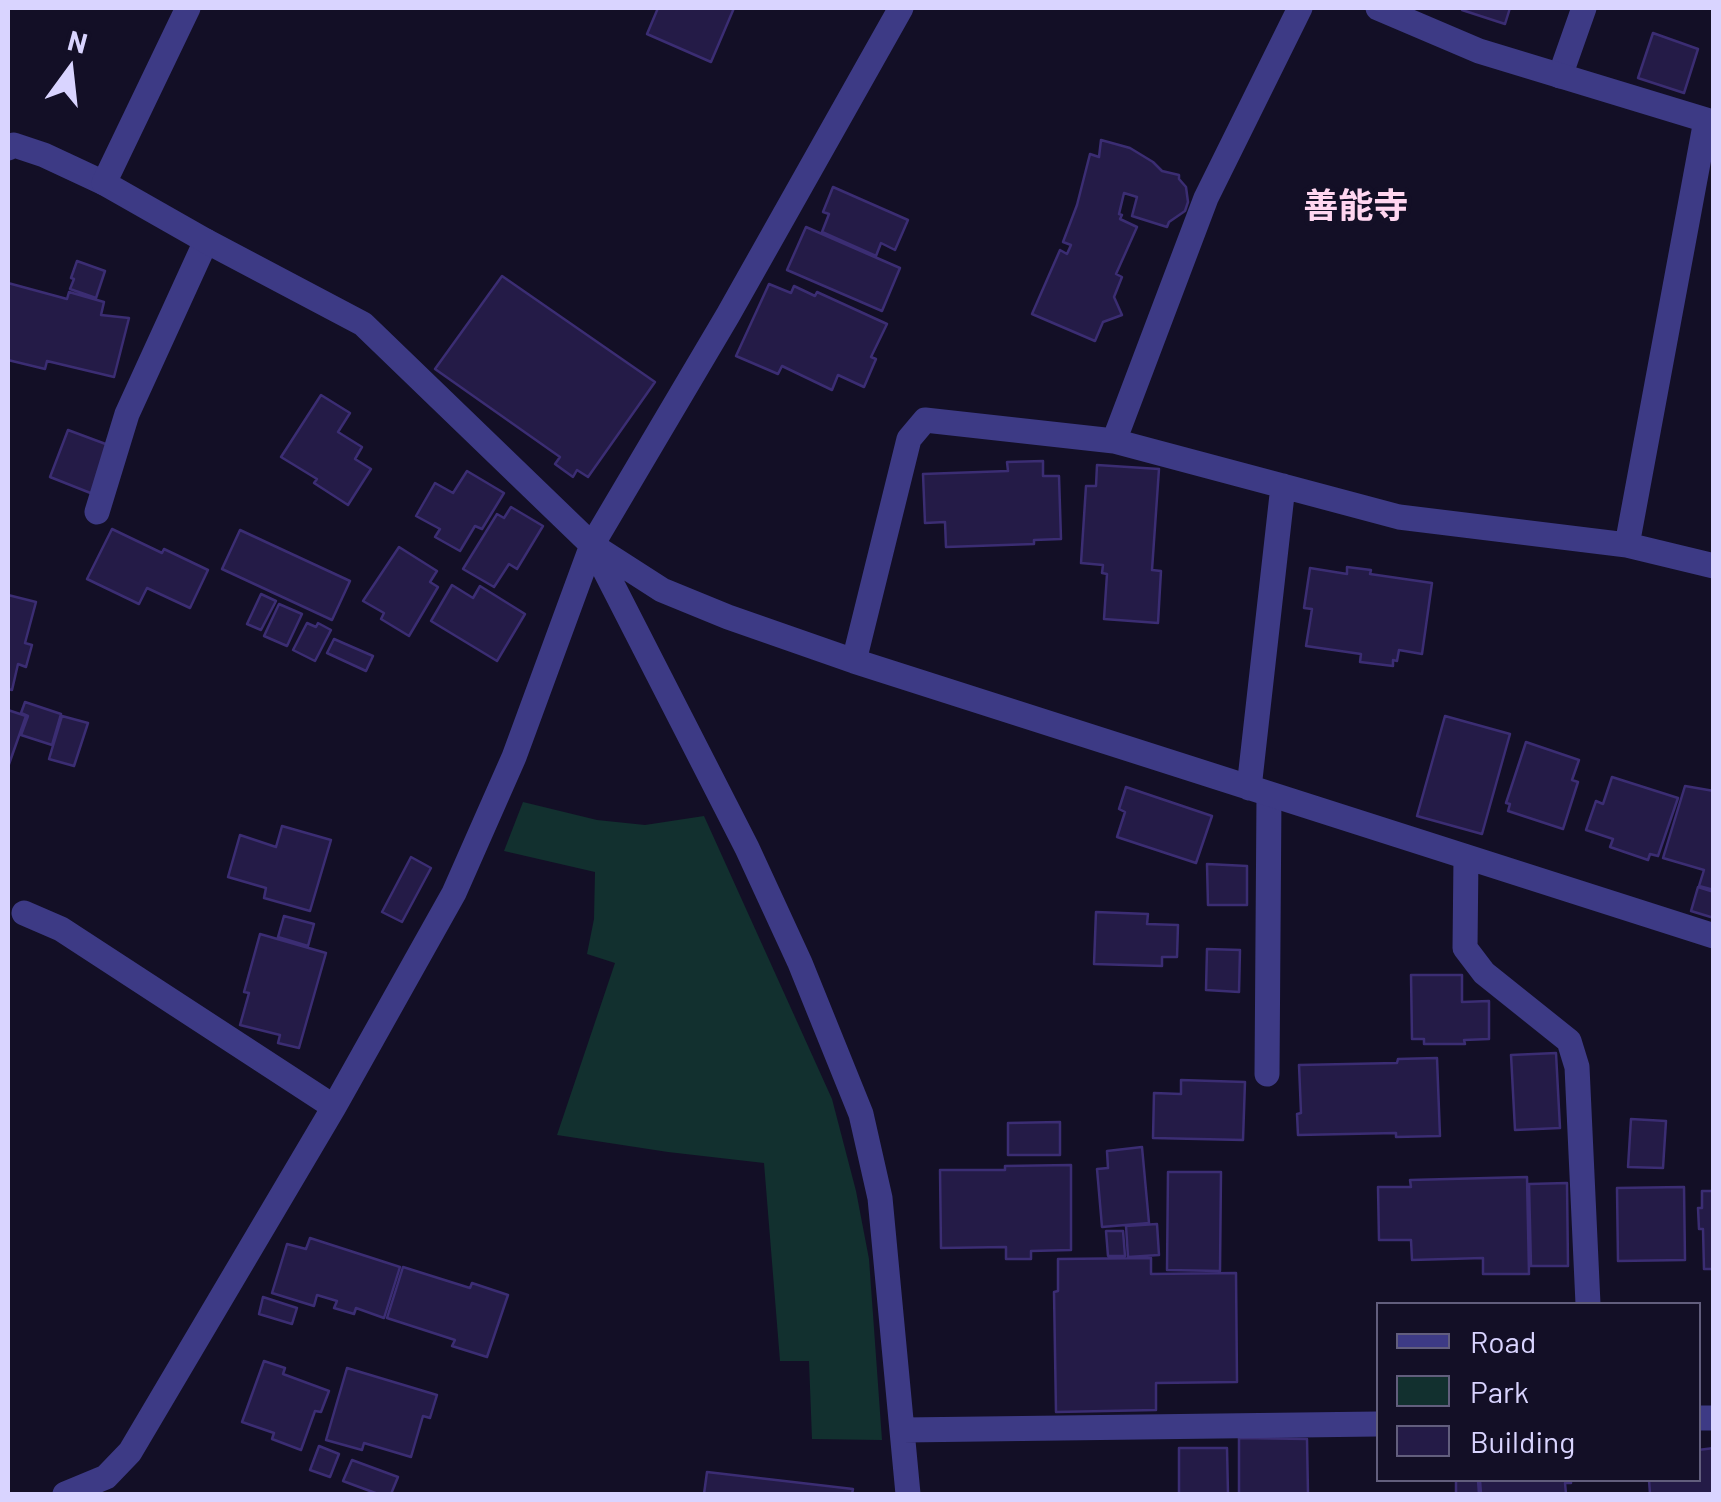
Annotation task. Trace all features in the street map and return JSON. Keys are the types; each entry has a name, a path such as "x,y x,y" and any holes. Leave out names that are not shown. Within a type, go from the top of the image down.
{"street":[{"path":"104,183 188,8"},
{"path":"65,1494 114,1486 130,1452 334,1107 454,892 514,757 592,546 901,8"},
{"path":"1114,441 1206,198 1300,8"},
{"path":"1378,8 1479,51 1706,120 1627,546"},
{"path":"1560,76 1584,8"},
{"path":"8,148 14,145 44,155 104,183 363,324 592,546 662,590 854,661 1714,936"},
{"path":"97,512 127,414 206,241"},
{"path":"854,661 909,439 924,420 1114,441 1399,517 1627,546 1714,566"},
{"path":"1267,1074 1259,792 1283,486"},
{"path":"592,546 747,848 800,964 861,1114 880,1198 908,1494"},
{"path":"1466,857 1465,948 1484,973 1569,1042 1578,1067 1588,1302"},
{"path":"24,913 61,929 334,1107"},
{"path":"902,1430 1376,1424"}],"green space":[{"path":"523,802 597,820 645,825 704,816 832,1099 869,1259 882,1440 812,1439 809,1361 780,1361 764,1163 557,1135 615,963 587,954 594,919 595,872 504,851"}],"building":[{"path":"658,8 734,8 711,62 647,34"},
{"path":"1463,8 1510,8 1505,24"},
{"path":"1653,33 1698,49 1684,93 1638,78"},
{"path":"1101,140 1130,148 1162,171 1179,175 1188,202 1185,211 1167,227 1132,216 1137,197 1124,193 1120,219 1137,227 1116,274 1122,277 1114,297 1122,315 1103,322 1095,341 1032,314 1060,250 1067,254 1071,245 1063,242 1090,154 1099,157"},
{"path":"833,187 908,220 895,250 881,243 876,256 822,232 829,214 823,212"},
{"path":"806,227 900,268 882,311 787,270"},
{"path":"77,261 105,271 96,298 70,289"},
{"path":"502,276 655,382 588,477 577,470 573,477 555,464 560,457 435,369"},
{"path":"8,283 67,299 69,292 104,302 101,315 129,318 114,377 47,361 45,369 8,360"},
{"path":"769,284 791,293 794,286 815,296 817,292 887,324 871,357 876,359 864,387 838,375 832,390 782,366 778,374 736,356"},
{"path":"321,395 350,413 338,432 362,447 355,459 371,469 348,505 314,483 317,479 281,457"},
{"path":"68,430 111,446 93,494 50,477"},
{"path":"1043,461 1043,476 1059,476 1061,539 1034,540 1034,544 946,547 945,522 925,523 923,474 1008,471 1007,462"},
{"path":"1097,465 1159,469 1152,570 1161,571 1158,623 1104,619 1107,574 1102,573 1103,565 1081,563 1086,486 1096,486"},
{"path":"467,471 504,493 482,529 475,526 460,551 435,537 440,529 416,516 435,483 453,493"},
{"path":"511,507 543,526 517,569 509,564 494,587 463,569 497,514 504,518"},
{"path":"112,529 208,570 190,608 147,588 139,604 87,579"},
{"path":"240,530 350,581 332,620 222,569"},
{"path":"399,547 437,571 430,582 438,587 409,636 381,619 384,613 363,601"},
{"path":"1347,567 1432,583 1422,654 1399,650 1393,666 1360,662 1361,654 1306,646 1312,609 1304,608 1310,568 1347,574"},
{"path":"452,585 473,598 480,586 525,614 497,661 431,621"},
{"path":"261,594 276,601 261,630 247,624"},
{"path":"8,595 36,602 25,643 32,645 26,667 18,664 12,690 8,689"},
{"path":"279,604 302,614 287,646 264,636"},
{"path":"307,623 316,627 318,623 331,630 315,661 293,650"},
{"path":"334,639 373,656 366,671 327,653"},
{"path":"25,702 61,714 52,745 21,735 28,716 21,713"},
{"path":"8,710 26,716 8,767"},
{"path":"62,716 88,723 74,766 49,759"},
{"path":"1445,716 1510,734 1482,834 1417,816"},
{"path":"1526,742 1579,760 1572,780 1578,782 1563,829 1508,811 1510,804 1506,803"},
{"path":"1612,777 1678,798 1658,856 1650,854 1648,860 1610,847 1613,839 1586,830 1596,801 1603,804"},
{"path":"1685,786 1714,791 1714,890 1699,886 1704,870 1663,858"},
{"path":"1126,787 1212,816 1196,863 1117,837 1125,812 1119,809"},
{"path":"282,826 331,840 310,911 264,898 266,888 228,877 240,835 276,847"},
{"path":"411,857 431,868 402,922 382,912"},
{"path":"1207,864 1247,866 1247,905 1208,905"},
{"path":"1698,887 1714,892 1714,918 1691,911"},
{"path":"1096,912 1148,914 1147,924 1178,925 1177,957 1162,957 1162,966 1094,964"},
{"path":"284,916 314,924 308,946 278,937"},
{"path":"260,934 326,953 299,1048 278,1043 280,1035 240,1025 249,993 244,992"},
{"path":"1207,949 1240,950 1239,992 1206,990"},
{"path":"1411,975 1462,975 1462,1002 1489,1001 1489,1039 1464,1040 1465,1044 1424,1044 1424,1039 1412,1039"},
{"path":"1556,1053 1560,1128 1515,1130 1511,1055"},
{"path":"1437,1058 1440,1136 1298,1135 1299,1065"},
{"path":"1181,1080 1245,1082 1243,1140 1153,1138 1154,1093 1181,1094"},
{"path":"1631,1119 1666,1121 1663,1168 1628,1167"},
{"path":"1060,1122 1060,1155 1008,1155 1008,1123"},
{"path":"1142,1147 1149,1223 1102,1227 1097,1169 1108,1168 1107,1151"},
{"path":"1071,1165 1071,1250 1031,1251 1031,1259 1006,1259 1006,1247 941,1248 940,1170"},
{"path":"1168,1172 1221,1172 1220,1271 1167,1270"},
{"path":"1527,1177 1529,1274 1483,1274 1483,1258 1412,1260 1411,1240 1379,1240 1378,1187 1411,1187 1410,1180"},
{"path":"1567,1183 1568,1266 1531,1266 1529,1184"},
{"path":"1684,1187 1685,1260 1618,1261 1617,1188"},
{"path":"1702,1191 1714,1191 1714,1269 1704,1269 1698,1208 1702,1208"},
{"path":"1157,1224 1159,1255 1128,1257 1126,1226"},
{"path":"1106,1231 1123,1231 1125,1256 1108,1256"},
{"path":"310,1238 400,1267 384,1318 356,1308 354,1314 334,1308 337,1301 317,1295 314,1306 272,1293 287,1244 306,1249"},
{"path":"1151,1258 1151,1274 1236,1273 1237,1382 1156,1383 1156,1410 1056,1412 1054,1292 1058,1291 1058,1259"},
{"path":"403,1267 470,1288 472,1283 508,1295 487,1357 452,1346 455,1340 387,1318"},
{"path":"263,1297 297,1308 292,1324 259,1314"},
{"path":"264,1361 285,1368 283,1374 329,1391 321,1412 315,1411 301,1450 272,1439 274,1433 242,1422"},
{"path":"347,1368 437,1395 430,1418 423,1416 411,1457 364,1443 362,1450 326,1440"},
{"path":"1239,1438 1307,1439 1308,1494 1239,1494"},
{"path":"319,1446 339,1454 330,1477 310,1470"},
{"path":"1179,1448 1227,1448 1228,1494 1179,1494"},
{"path":"1714,1448 1714,1494 1650,1494 1649,1482 1701,1482 1701,1450"},
{"path":"352,1460 398,1477 391,1494 378,1494 343,1481"},
{"path":"707,1472 853,1489 852,1494 704,1494"},
{"path":"1456,1482 1478,1482 1479,1494 1456,1494"},
{"path":"1480,1482 1571,1482 1565,1483 1566,1494 1481,1494"}],"district":[{"name":"善能寺","path":"1356,206"}]}
